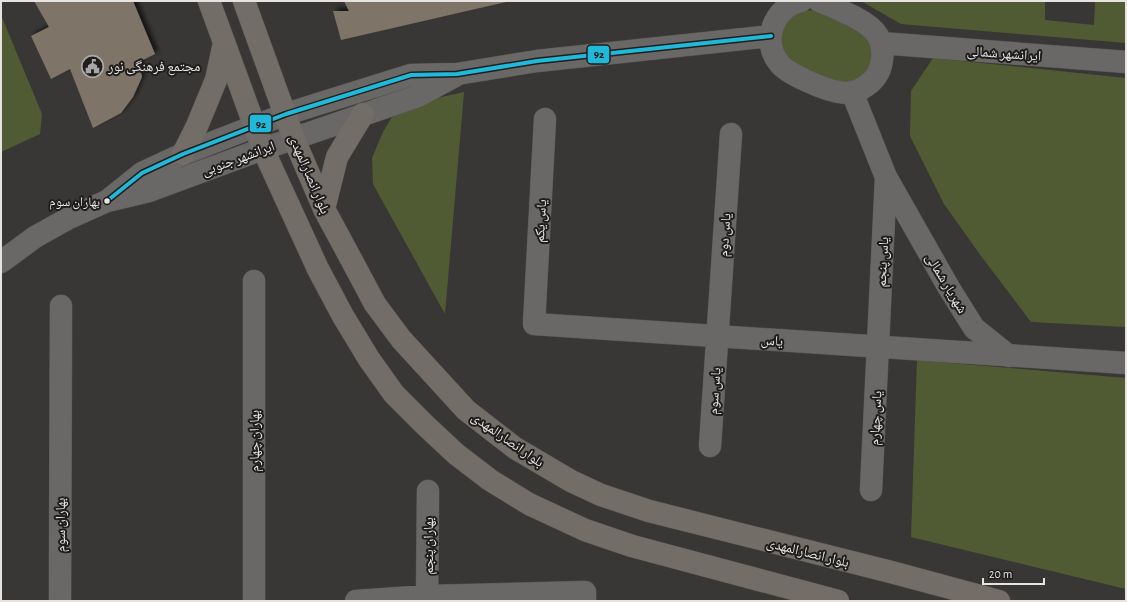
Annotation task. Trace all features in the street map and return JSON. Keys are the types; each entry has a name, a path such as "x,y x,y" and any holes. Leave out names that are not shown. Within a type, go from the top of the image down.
{"main road":[{"path":"209,1 263,149 318,269 343,316 369,359 394,394 456,454 490,480 529,504 585,530 632,546 838,601"},
{"name":"بلوار انصارالمهدی","path":"244,1 294,139 324,209 375,304 401,339 466,410 516,448 571,481 601,495 649,512 884,570 999,601"},
{"path":"183,154 216,80 224,42"},
{"path":"324,209 337,157 363,114"}],"street":[{"path":"801,1 795,2 785,9 776,18 772,29 770,41 773,53 779,64 788,72 828,90 840,93 852,92 864,88 873,80 880,70 883,58 878,34 870,25 859,18 819,1"},
{"name":"ایرانشهر جنوبی","path":"107,201 142,173 183,154 254,125 412,75 457,74 537,61 771,36"},
{"name":"ایرانشهر شمالی","path":"881,43 1126,62"},
{"name":"ایرانشهر جنوبی","path":"1,262 35,237 69,218 107,201 149,191 263,149 418,96 457,74"},
{"name":"شهریار شمالی","path":"852,92 886,177 949,288 974,328 1009,356"},
{"name":"یاس یکم","path":"534,324 546,119"},
{"name":"یاس دوم","path":"718,336 731,134"},
{"name":"یاس پنجم","path":"878,347 886,177"},
{"name":"بهاران چهارم","path":"254,281 254,601"},
{"name":"بهاران سوم","path":"60,601 61,306"},
{"name":"یاس","path":"534,324 1009,356"},
{"name":"یاس سوم","path":"710,446 718,336"},
{"name":"یاس چهارم","path":"871,490 878,347"},
{"path":"1009,356 1126,363"},
{"name":"بهاران پنجم","path":"427,598 428,491"},
{"path":"356,601 427,598 585,596"}],"green space":[{"path":"861,1 1045,1 1045,20 1094,25 1095,1 1126,1 1126,43 901,24"},
{"path":"814,10 865,31 872,38 872,70 843,87 784,58 780,30 797,11"},
{"path":"1,15 42,114 40,134 1,152"},
{"path":"933,58 1126,78 1126,327 1031,322 981,256 944,204 910,136 911,91"},
{"path":"464,92 445,314 373,184 372,158 383,132 398,107"},
{"path":"917,360 1126,378 1126,589 911,537"}],"building":[{"name":"مجتمع فرهنگی نور","path":"34,1 133,1 155,54 139,62 142,77 133,97 121,113 93,128 70,69 51,79 31,36 49,27"},
{"path":"344,1 506,2 341,40 333,11 349,11"}],"transit line":[{"name":"92","path":"107,201 142,173 183,154 286,114 411,75 457,74 537,61 771,36"}],"place":[{"name":"مجتمع فرهنگی نور","path":"93,66"},
{"name":"بهاران سوم","path":"107,201"}]}
